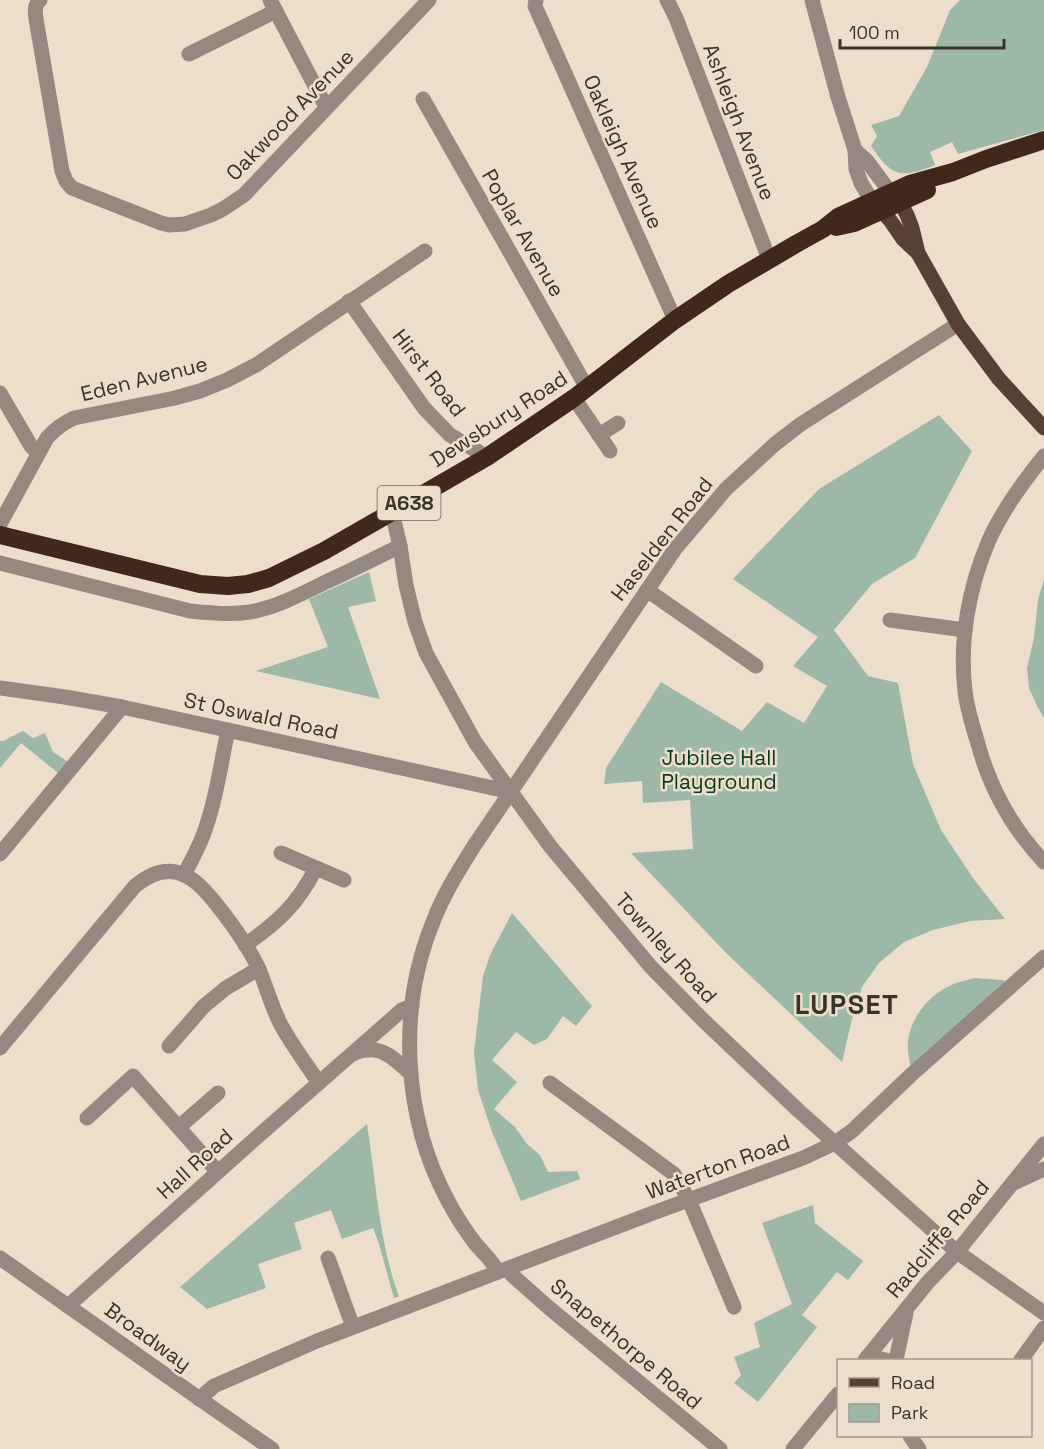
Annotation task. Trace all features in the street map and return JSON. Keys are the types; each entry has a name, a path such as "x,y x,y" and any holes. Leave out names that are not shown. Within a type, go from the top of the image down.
{"highway":[{"name":"Dewsbury Road","path":"0,535 200,584 228,586 248,584 269,578 324,550 487,457 581,393 675,320 728,284 823,229 838,217 877,206 895,197 932,188 953,172 1044,140"}],"main road":[{"path":"895,197 912,228 918,253 958,324 999,379 1044,428"},
{"path":"877,206 903,239 918,253"}],"street":[{"name":"Oakwood Avenue","path":"38,2 35,11 36,19 63,177 72,188 169,225 185,224 211,215 234,203 253,186 429,0"},
{"name":"Oakleigh Avenue","path":"536,0 535,6 675,320"},
{"name":"Ashleigh Avenue","path":"668,0 769,259"},
{"path":"813,0 838,97 855,150 856,169 861,183 877,206"},
{"path":"189,54 273,5 326,107"},
{"name":"Poplar Avenue","path":"423,99 581,393 599,435 610,451"},
{"path":"855,150 867,161 895,197"},
{"name":"Eden Avenue","path":"0,524 47,438 63,423 74,418 201,391 227,380 256,365 426,251"},
{"name":"Hirst Road","path":"349,301 424,408 450,435 487,457"},
{"name":"Haselden Road","path":"412,1006 419,964 432,923 445,895 474,846 675,549 726,489 775,444 830,405 958,324"},
{"path":"0,393 31,446 38,453"},
{"path":"599,435 618,423"},
{"path":"1044,456 1008,504 989,540 971,593 963,663 969,713 992,784 1014,825 1044,862"},
{"name":"Townley Road","path":"392,512 406,585 415,622 426,653 475,742 550,846 651,967 799,1111 957,1252 1044,1313"},
{"path":"0,563 190,611 230,614 271,607 297,597 400,546"},
{"path":"647,590 756,666"},
{"path":"890,620 965,630"},
{"name":"St Oswald Road","path":"0,688 122,707 511,792"},
{"path":"0,854 122,707"},
{"path":"184,874 198,849 206,828 228,730"},
{"path":"281,853 344,880"},
{"path":"245,945 279,920 308,883 316,868"},
{"path":"0,1048 135,886 145,878 165,871 184,874 195,880 233,926 258,969 278,1019 319,1083"},
{"name":"Waterton Road","path":"199,1399 214,1386 353,1327 803,1158 835,1143 1044,957"},
{"path":"169,1046 204,1006 226,988 258,969"},
{"name":"Hall Road","path":"68,1306 351,1054 402,1010 412,1006"},
{"name":"Snapethorpe Road","path":"412,1006 410,1073 419,1124 435,1175 462,1224 493,1263 512,1275 720,1449"},
{"path":"351,1054 370,1049 384,1053 397,1060 410,1073"},
{"path":"87,1118 134,1076 218,1172"},
{"path":"550,1083 674,1174 689,1200 734,1307"},
{"path":"179,1127 213,1100"},
{"name":"Radcliffe Road","path":"867,1358 1044,1144"},
{"path":"1011,1184 1044,1169"},
{"name":"Broadway","path":"0,1258 272,1449"},
{"path":"328,1258 353,1327"},
{"path":"896,1359 906,1310"},
{"path":"1022,1359 1044,1328"},
{"path":"793,1449 837,1395"}],"green space":[{"path":"960,0 1044,0 1044,130 958,154 952,142 930,152 935,165 913,172 898,172 885,164 871,146 877,136 871,125 899,116 927,67 950,10"},
{"name":"Jubilee Hall Playground","path":"939,415 972,451 915,558 872,584 834,630 868,676 898,683 913,764 941,830 973,878 1005,919 970,921 933,930 904,942 879,963 862,987 842,1062 727,954 631,853 693,849 690,800 643,803 642,781 604,784 606,768 661,682 742,731 767,702 804,723 827,686 793,666 818,637 733,579 819,489"},
{"path":"369,572 376,601 348,607 380,699 256,671 328,647 309,599"},
{"path":"1044,580 1044,718 1029,688 1027,668 1034,638 1038,599"},
{"path":"23,731 33,738 45,733 53,752 73,765 63,777 21,743 0,768 0,741"},
{"path":"512,913 592,1006 576,1026 563,1016 547,1039 534,1045 516,1032 492,1060 517,1082 494,1109 515,1127 527,1144 540,1155 548,1172 577,1171 580,1179 521,1201 492,1132 478,1090 474,1052 483,976 490,955"},
{"path":"975,978 1002,980 1014,984 912,1074 908,1041 913,1022 918,1014 939,992 956,983"},
{"path":"367,1124 382,1233 399,1297 394,1298 373,1228 342,1239 331,1210 294,1223 302,1249 258,1264 266,1288 207,1309 180,1287"},
{"path":"813,1205 815,1223 863,1261 848,1280 837,1272 802,1315 817,1327 758,1402 734,1383 741,1375 734,1357 760,1347 754,1323 792,1304 762,1223"}],"district":[{"name":"LUPSET","path":"847,1005"}]}
